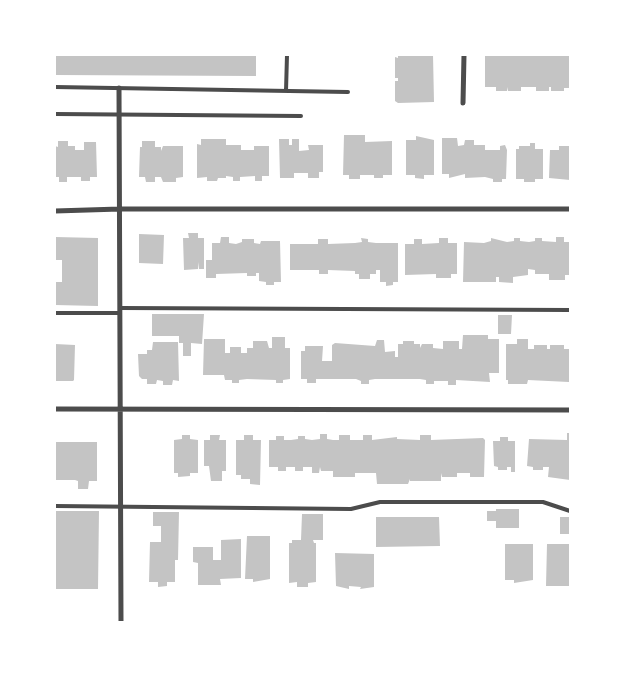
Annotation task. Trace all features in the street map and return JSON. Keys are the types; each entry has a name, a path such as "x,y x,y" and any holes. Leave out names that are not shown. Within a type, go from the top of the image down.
{"street":[{"path":"464,55 464,103"},
{"path":"119,88 121,622"},
{"path":"55,211 120,208 570,209"},
{"path":"55,409 570,410"}],"lane":[{"path":"286,55 286,91"},
{"path":"55,87 348,92"},
{"path":"55,114 301,116"},
{"path":"55,313 120,311 570,310"},
{"path":"55,506 352,509 380,502 543,502 570,512"}],"building":[{"path":"55,55 256,55 256,76 55,75"},
{"path":"398,55 433,55 434,102 398,103 395,101 395,81 398,81 398,78 395,78 395,57 398,58"},
{"path":"485,55 570,55 570,88 564,88 564,91 551,91 551,87 549,87 549,91 536,91 536,87 521,87 521,91 508,91 507,87 507,91 496,91 496,87 485,87"},
{"path":"344,135 365,135 365,142 392,141 392,175 374,178 374,175 360,175 360,179 349,179 349,175 343,175"},
{"path":"416,136 434,140 434,175 424,175 424,179 415,178 415,175 406,175 406,140 416,140"},
{"path":"442,138 457,138 458,146 464,145 465,140 474,140 474,145 485,145 485,150 500,150 500,146 505,145 507,150 506,179 502,179 502,182 493,182 493,179 485,177 465,178 465,174 449,178 449,174 442,174"},
{"path":"201,139 226,139 226,145 241,145 241,150 254,150 254,146 269,146 269,176 262,176 262,181 255,181 255,176 240,177 240,181 233,181 233,177 226,176 226,178 218,178 217,181 207,181 207,177 197,178 197,144 201,145"},
{"path":"279,139 289,139 289,145 292,145 292,139 299,139 299,151 309,150 308,145 323,145 323,172 319,172 319,178 308,178 308,173 294,173 294,178 280,178"},
{"path":"58,141 68,141 68,146 75,146 75,150 84,150 84,142 96,142 97,177 90,177 90,181 81,181 81,177 67,177 67,182 59,182 59,177 55,177 55,146 58,147"},
{"path":"142,141 155,141 155,147 161,147 161,151 163,146 183,146 183,177 176,178 176,182 163,182 161,177 155,177 155,182 146,182 145,177 139,177"},
{"path":"530,143 535,143 535,149 543,149 543,179 535,179 535,182 524,182 524,179 516,179 516,149 519,149 519,146 530,146"},
{"path":"559,146 570,146 570,180 549,178 550,150 559,150"},
{"path":"188,233 198,233 198,238 204,238 204,269 199,269 198,262 198,269 184,270 183,238 189,238"},
{"path":"139,234 164,235 163,264 139,263"},
{"path":"55,237 98,238 98,306 55,305 55,282 62,282 62,260 55,260"},
{"path":"221,237 229,237 229,243 236,244 242,242 242,239 254,239 254,243 260,244 261,241 280,241 281,282 274,282 274,285 266,285 266,282 259,281 259,273 256,273 256,276 247,276 247,273 216,274 216,278 206,278 206,260 212,260 212,243 220,243"},
{"path":"556,237 564,237 564,242 570,242 570,275 565,275 565,280 549,280 549,274 535,274 535,270 528,269 528,275 513,277 513,283 499,282 499,277 496,277 496,282 463,282 464,242 484,243 491,241 491,238 507,242 514,241 514,238 520,238 520,241 529,242 535,241 535,238 542,238 542,241 556,242"},
{"path":"361,238 368,239 368,242 398,243 398,282 393,282 393,285 386,286 386,282 380,282 380,270 376,270 376,274 370,274 370,279 359,279 359,274 355,274 355,271 328,270 328,274 319,274 319,270 290,270 290,244 318,244 318,239 328,239 328,244 355,243 362,242"},
{"path":"439,238 448,238 448,243 457,243 457,274 451,274 451,278 436,278 436,274 405,275 405,244 414,244 414,239 422,239 422,244 439,243"},
{"path":"152,314 204,314 202,344 191,343 191,356 183,356 183,343 179,343 179,336 152,336"},
{"path":"498,315 512,315 511,334 498,334"},
{"path":"463,335 488,335 488,339 499,339 499,373 489,373 490,382 456,380 456,385 448,385 448,381 434,381 434,384 426,384 426,380 420,379 375,379 369,380 369,384 361,384 361,381 356,379 316,379 316,383 307,383 307,379 301,379 301,351 305,351 305,346 323,346 322,361 332,361 332,345 335,343 375,346 377,340 384,340 385,352 395,351 395,357 398,357 398,344 403,344 403,341 414,341 414,344 420,344 420,348 422,344 433,344 433,348 443,349 443,341 459,341 459,349 462,349"},
{"path":"272,337 285,337 285,348 290,348 290,379 283,380 283,383 276,383 276,380 247,379 239,380 239,383 232,383 232,380 225,380 224,375 203,375 204,339 225,339 225,353 230,353 230,347 241,347 241,353 247,353 247,348 253,348 253,341 267,341 269,348 272,348"},
{"path":"517,339 528,339 528,349 534,349 534,345 547,345 547,349 550,349 550,345 564,345 564,349 570,349 569,382 528,380 527,384 508,384 508,380 506,380 506,344 517,344"},
{"path":"153,342 178,342 179,381 173,380 172,385 163,385 163,381 157,380 156,384 147,384 147,379 142,379 139,376 138,354 147,354 147,350 152,350"},
{"path":"55,344 75,345 73,381 55,381"},
{"path":"567,433 570,433 570,480 548,477 549,467 543,467 543,470 533,470 533,467 527,466 529,439 567,440"},
{"path":"320,434 327,434 327,439 333,440 339,440 339,435 350,435 350,440 363,440 363,435 372,435 372,440 397,437 397,439 420,440 420,435 431,435 431,440 483,438 485,440 484,477 470,477 470,473 457,473 457,477 442,477 441,473 441,481 410,481 410,479 408,484 377,484 376,473 355,473 355,477 333,477 333,471 321,471 320,467 319,473 312,473 312,467 303,467 303,471 295,471 295,467 286,467 286,471 278,471 278,467 269,467 269,440 276,440 276,436 284,436 284,440 291,440 298,439 298,436 305,436 305,439 312,440 320,439"},
{"path":"182,435 190,435 190,439 198,440 198,473 190,473 190,476 178,477 178,473 174,473 174,440 182,439"},
{"path":"210,435 220,435 219,440 226,440 226,471 222,471 222,481 211,481 209,466 204,466 204,440 210,440"},
{"path":"244,435 253,435 253,440 261,440 260,485 250,484 250,479 241,479 241,475 236,475 236,440 244,440"},
{"path":"500,437 508,437 508,441 515,441 515,472 511,472 511,467 507,467 507,470 498,470 498,467 494,466 493,441 500,441"},
{"path":"55,442 97,442 97,481 89,481 88,489 78,489 78,481 75,480 55,480"},
{"path":"496,509 519,509 519,528 496,528 496,521 487,521 487,511 496,511"},
{"path":"55,511 99,511 98,589 55,589"},
{"path":"153,512 179,512 178,560 175,560 175,582 167,582 167,586 158,587 158,582 149,582 150,542 161,542 161,526 153,526"},
{"path":"302,514 323,514 323,540 313,540 316,543 316,582 308,583 308,587 297,587 297,582 289,583 289,543 292,543 292,540 301,540"},
{"path":"376,517 439,517 440,546 376,547"},
{"path":"560,517 570,517 570,534 560,534"},
{"path":"247,536 270,536 270,579 253,582 253,579 245,579"},
{"path":"241,539 241,578 220,579 221,585 198,585 198,563 193,562 193,547 213,547 213,560 221,560 221,540"},
{"path":"505,544 533,544 533,580 514,583 514,580 505,580"},
{"path":"547,544 570,544 570,586 546,586"},
{"path":"335,553 374,554 374,587 360,589 361,587 349,586 349,589 336,586"}]}
